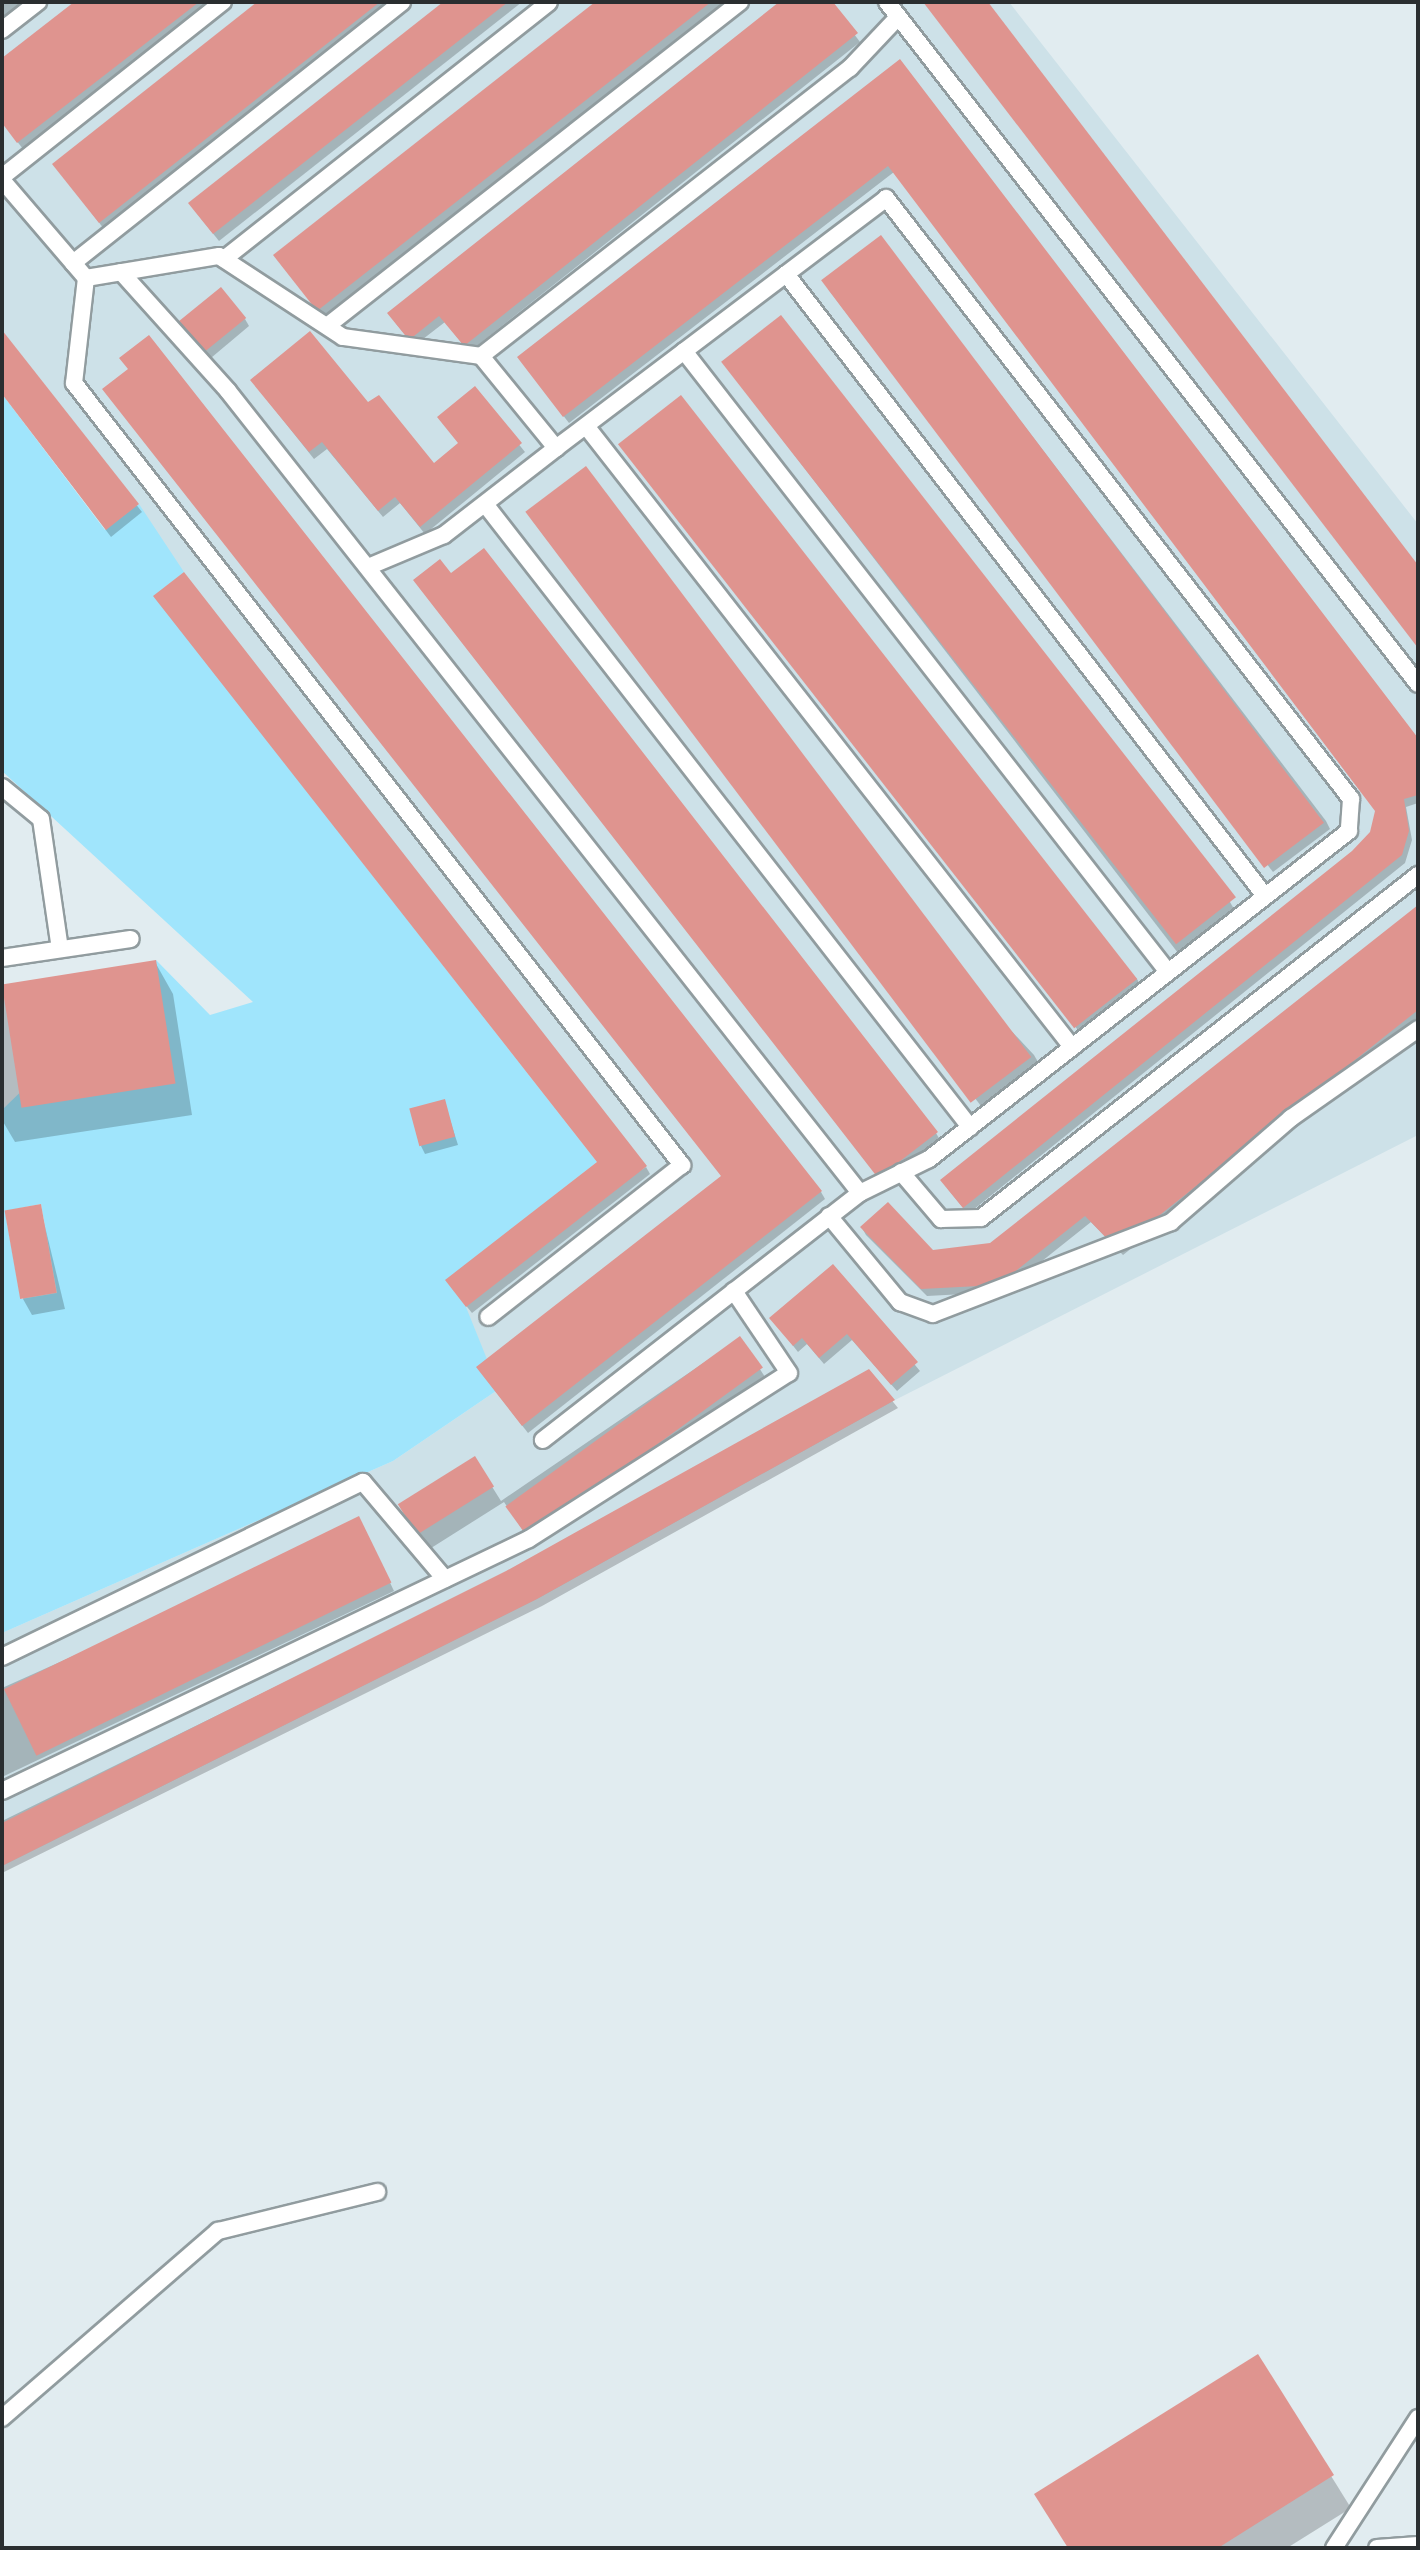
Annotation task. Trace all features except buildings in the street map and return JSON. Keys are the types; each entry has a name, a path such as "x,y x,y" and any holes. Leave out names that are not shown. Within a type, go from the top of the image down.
{"lane":[{"path":"2,30 38,2"},
{"path":"223,2 2,178 86,278 74,383 682,1165 488,1317"},
{"path":"73,263 402,2"},
{"path":"86,278 224,259 549,2"},
{"path":"327,326 740,2"},
{"path":"887,2 1418,684"},
{"path":"481,356 850,68 898,17"},
{"path":"368,567 444,535 886,198 1351,799 1349,831 970,1127 901,1172 860,1193 543,1440"},
{"path":"224,259 343,337 481,356 556,448"},
{"path":"121,272 228,391 860,1193"},
{"path":"786,274 1265,896"},
{"path":"684,351 1168,972"},
{"path":"586,426 1072,1047"},
{"path":"485,504 970,1127"},
{"path":"2,787 41,819 60,949"},
{"path":"901,1172 941,1219 981,1218 1418,875"},
{"path":"2,958 131,939"},
{"path":"829,1216 900,1302 933,1314 1171,1222 1291,1118 1418,1029"},
{"path":"2,1791 529,1539 789,1373 734,1291"},
{"path":"2,1657 363,1482 445,1579"},
{"path":"2,2418 218,2231 377,2192"},
{"path":"1334,2548 1418,2418"},
{"path":"1377,2548 1418,2545"}],"shaded area":[{"path":"2,2 1009,2 1418,524 1418,1135 895,1400 537,1599 2,1866 2,1633 393,1461 499,1389 445,1280 596,1162 2,394"},
{"path":"2,394 105,530 139,504 184,572 154,596 597,1162 446,1280 466,1307 499,1389 393,1461 2,1633 2,1110 156,960 210,1015 253,1002 2,771","holes":["41,1204 57,1293 21,1299 5,1211"]}]}
